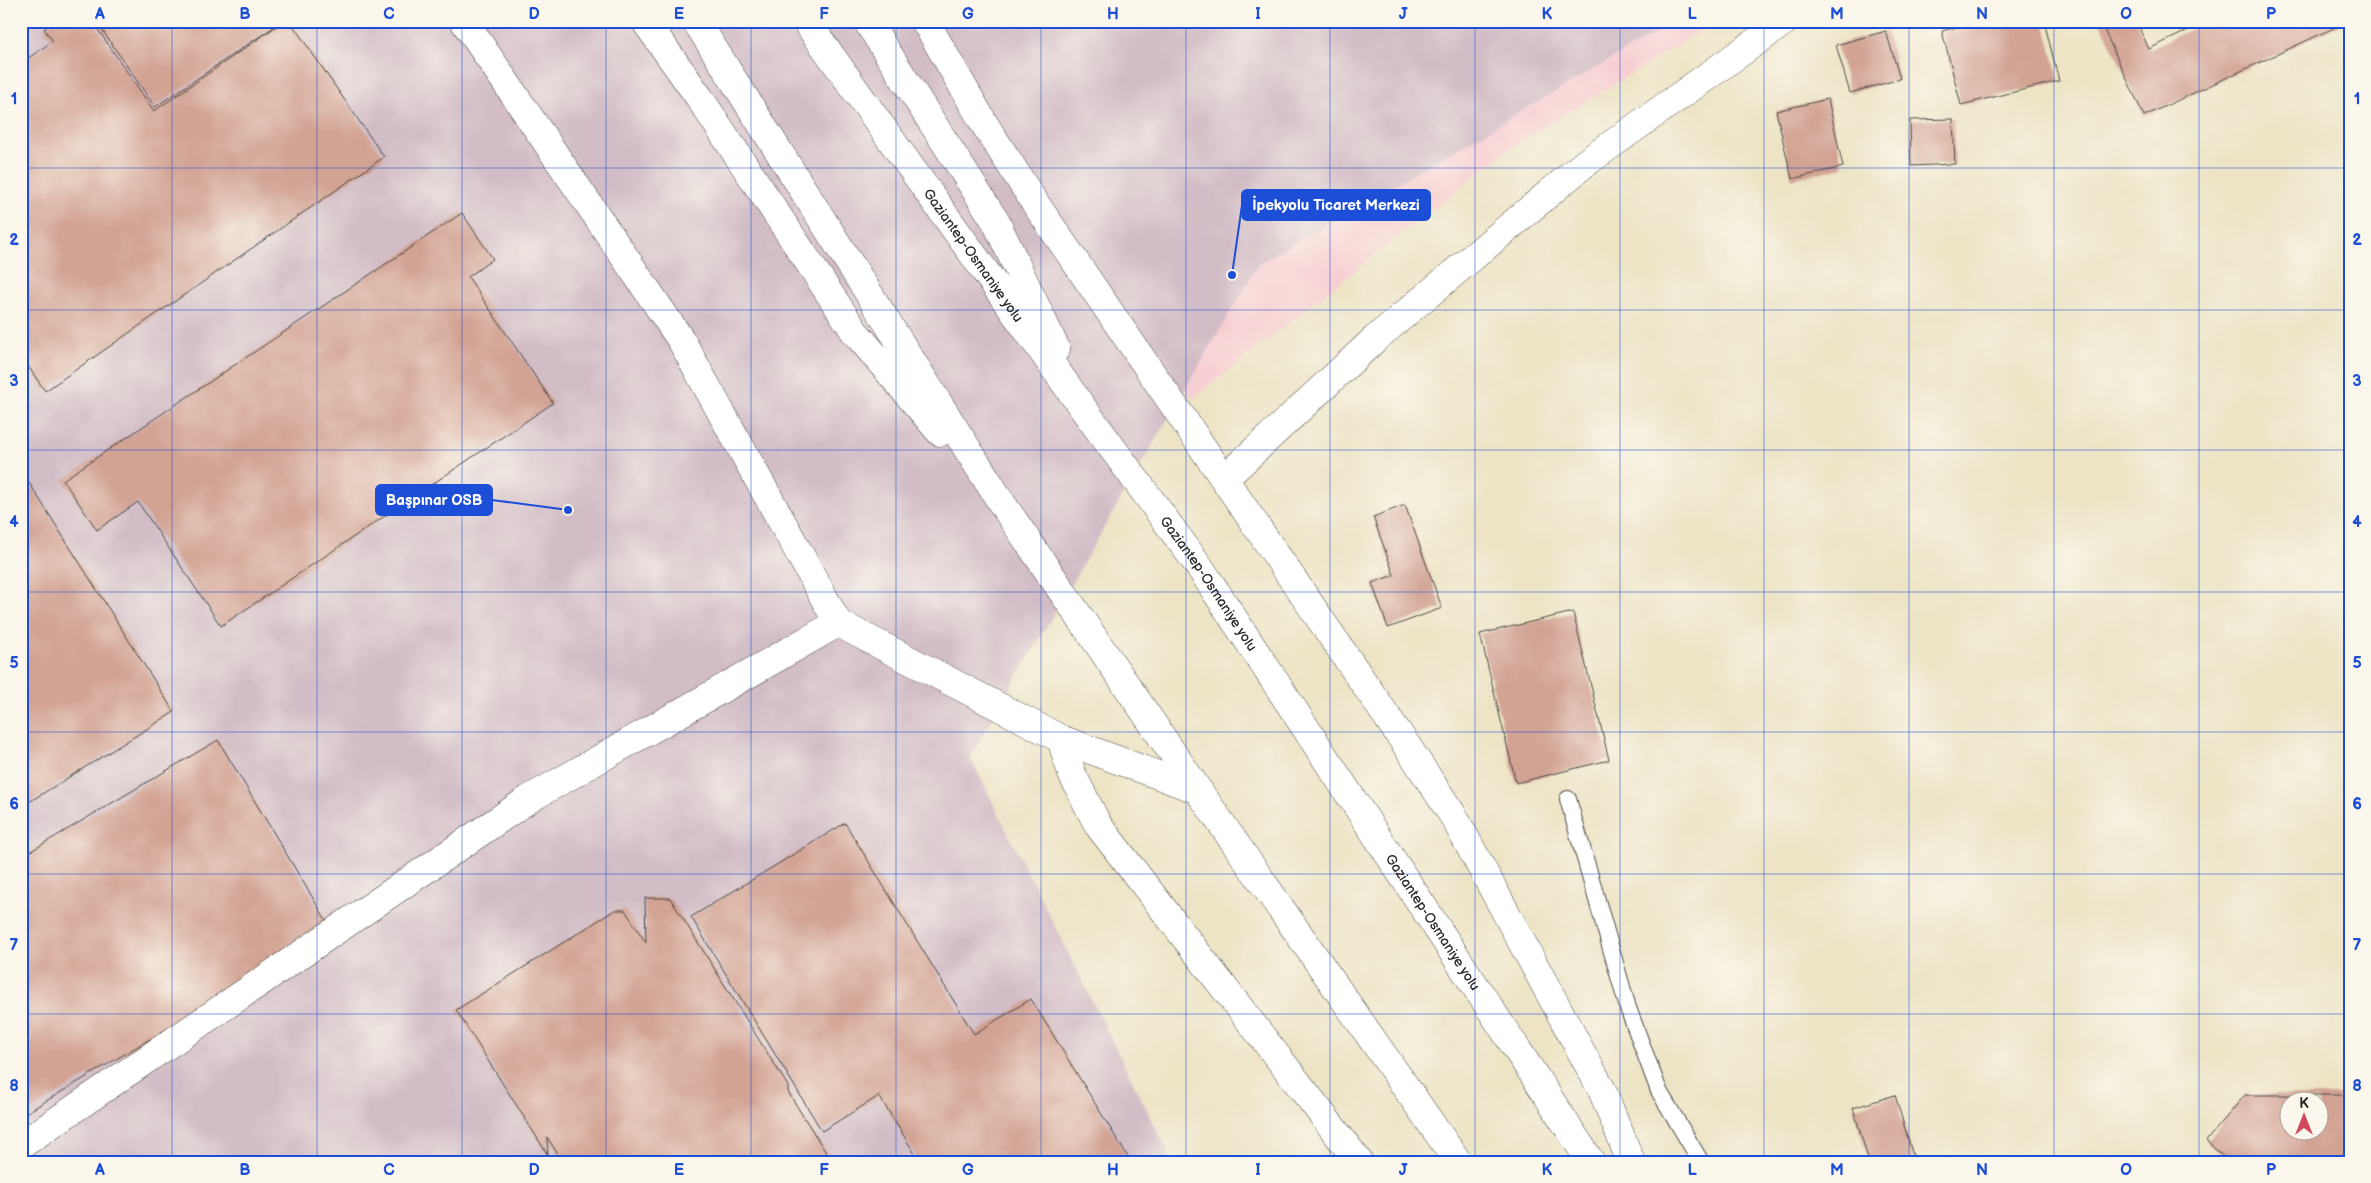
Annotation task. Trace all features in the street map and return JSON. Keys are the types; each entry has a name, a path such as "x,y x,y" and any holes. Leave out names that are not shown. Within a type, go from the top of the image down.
{"main road":[{"path":"464,21 681,340 838,624 1061,739 1198,790"},
{"path":"646,21 699,97 855,332 1003,505"},
{"path":"696,21 1003,505 1198,790 1458,1162"},
{"name":"Gaziantep-Osmaniye yolu","path":"806,21 1085,411 1199,566 1590,1162"},
{"path":"867,21 996,222 1085,411"},
{"path":"925,21 985,125 1033,200 1454,817 1602,1090 1631,1162"},
{"path":"1224,479 1374,339 1584,164 1785,21"},
{"path":"21,1145 529,799 838,624"},
{"path":"1061,739 1072,774 1098,824 1359,1162"}],"lane":[{"path":"1568,799 1628,1008 1660,1091 1701,1162"}],"shaded area":[{"path":"21,21 1677,21 1259,263 970,757 1173,1162 21,1162"},
{"path":"955,21 1716,21 1506,151 1192,399"}],"building":[{"path":"55,21 92,21 154,111 284,21 290,21 384,157 45,391 21,356 21,63 53,41 44,29"},
{"path":"96,21 276,21 278,24 155,107"},
{"path":"1980,21 2044,21 2059,81 1961,105 1942,31"},
{"path":"2100,21 2136,21 2149,49 2208,21 2349,21 2144,116"},
{"path":"1886,31 1900,79 1850,93 1836,45"},
{"path":"1828,99 1843,167 1792,179 1776,111"},
{"path":"1953,119 1955,164 1911,166 1910,120"},
{"path":"462,213 493,259 468,277 553,403 221,626 138,502 97,530 63,480"},
{"path":"21,470 174,712 21,807"},
{"path":"1405,505 1442,608 1388,628 1372,583 1394,575 1373,517"},
{"path":"1573,612 1609,760 1516,783 1480,634"},
{"path":"218,740 332,930 21,1116 21,857"},
{"path":"845,823 974,1034 1031,999 1131,1162 920,1162 879,1096 822,1131 691,917"},
{"path":"645,898 670,898 788,1086 788,1092 832,1162 563,1162 547,1137 548,1155 456,1010 615,910 625,910 646,943"},
{"path":"1895,1095 1915,1162 1869,1162 1853,1108"},
{"path":"2245,1095 2278,1095 2278,1140 2328,1140 2328,1095 2350,1095 2350,1162 2229,1162 2206,1141"}],"place":[{"name":"İpekyolu Ticaret Merkezi","path":"1232,275"},
{"name":"Başpınar OSB","path":"568,510"}]}
